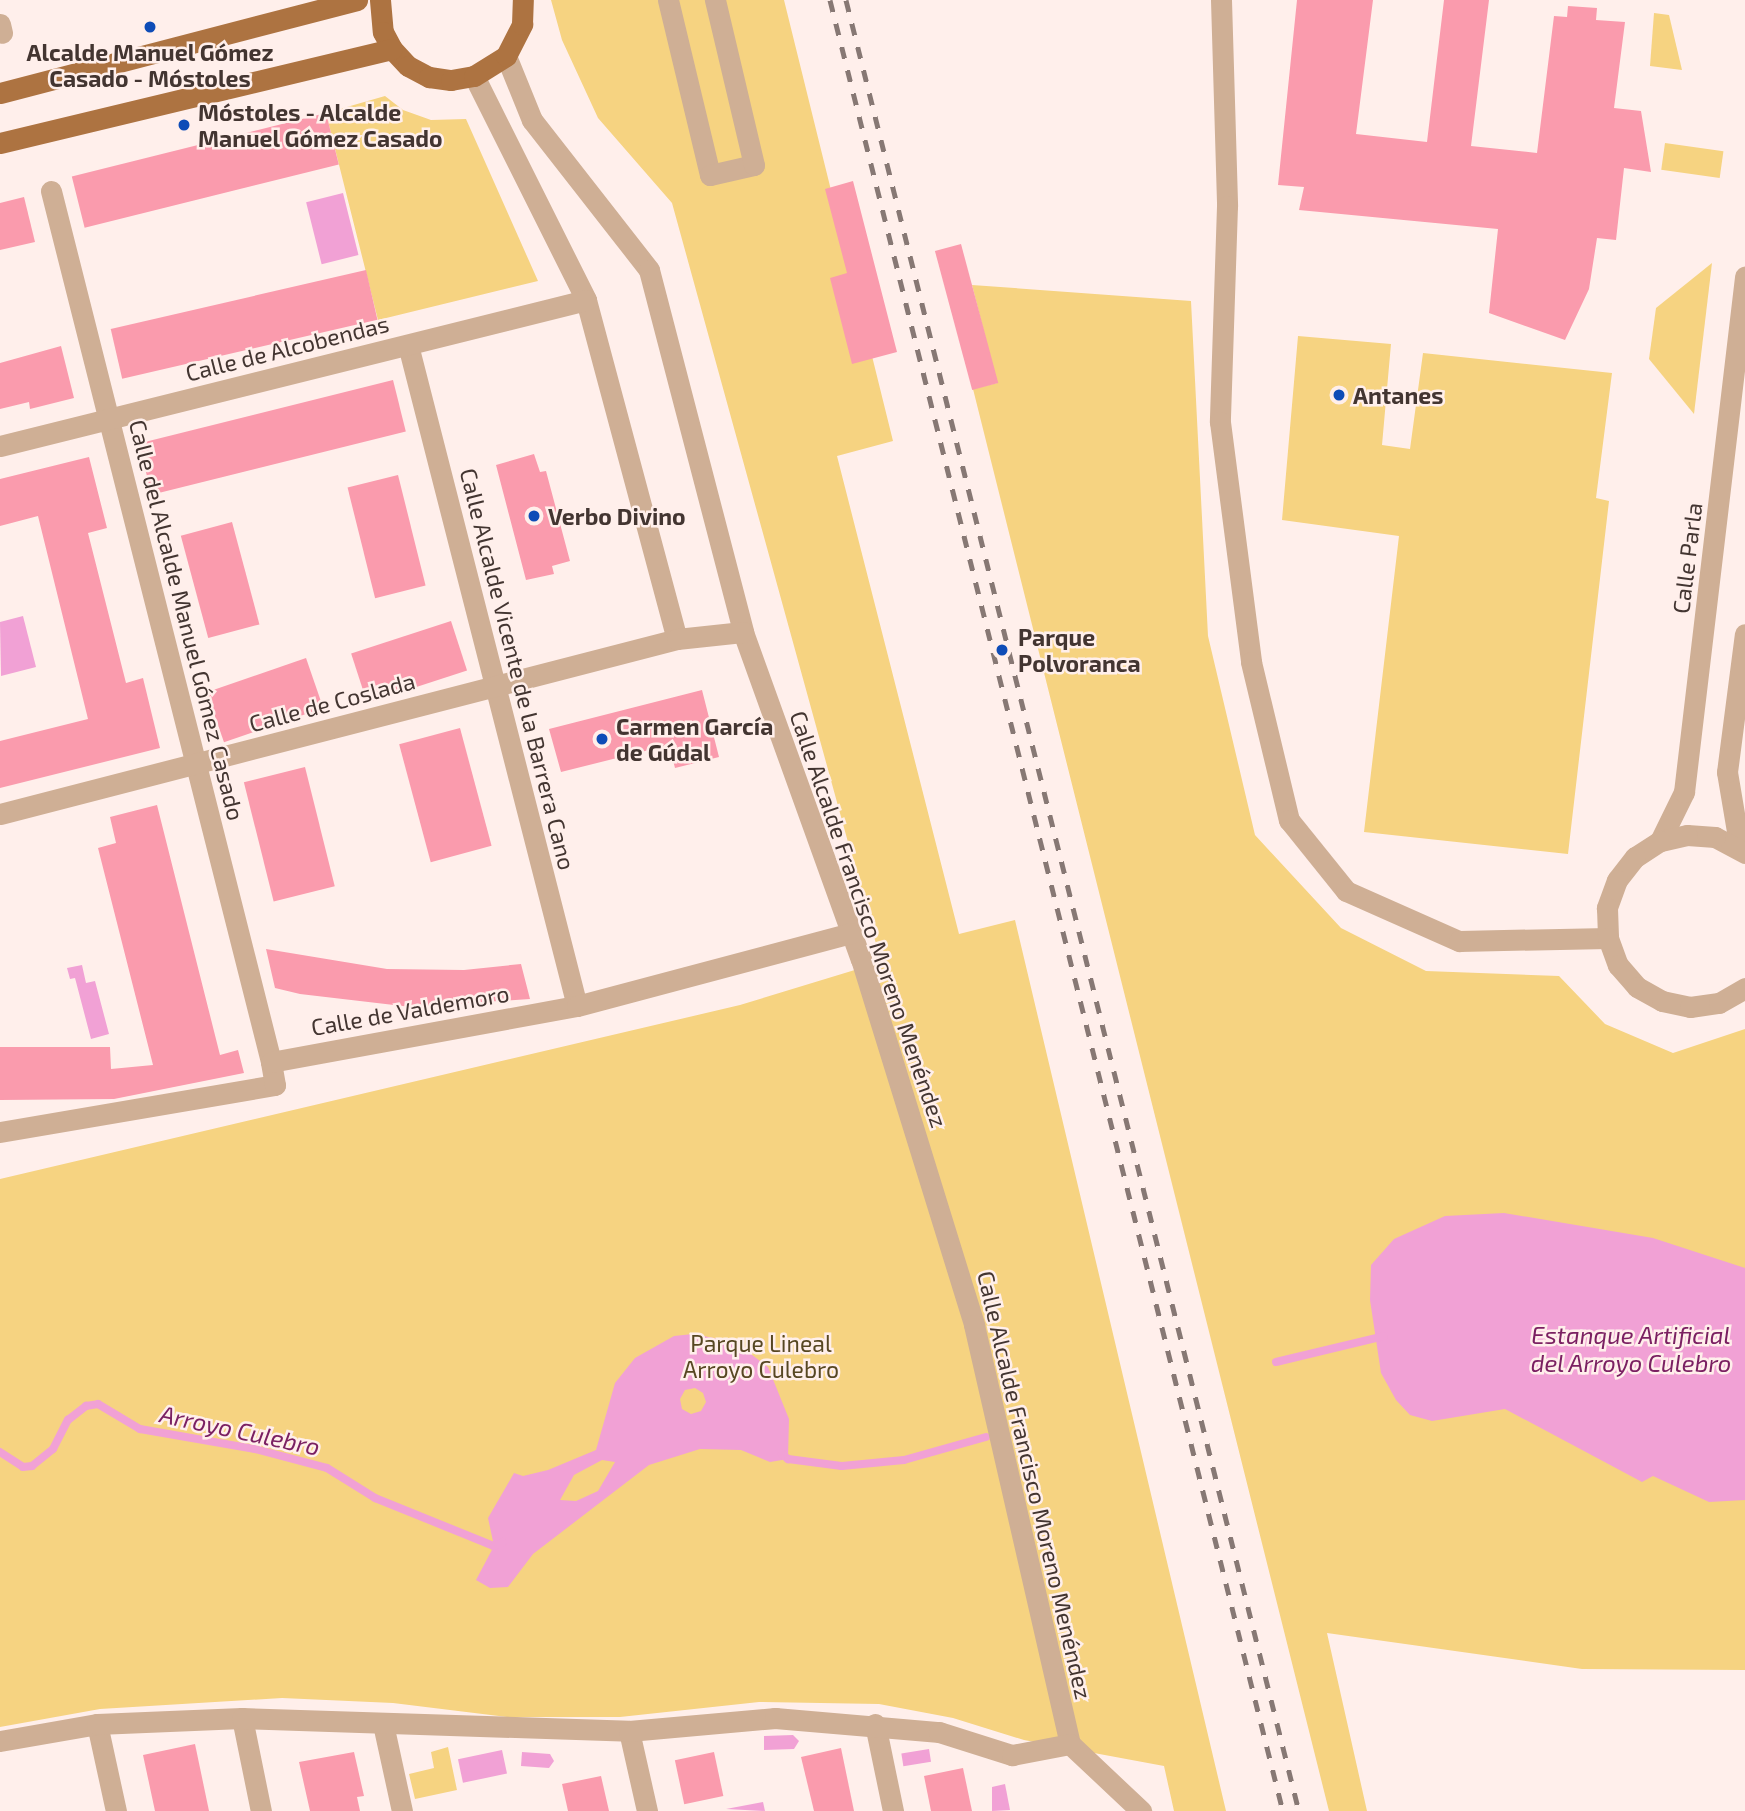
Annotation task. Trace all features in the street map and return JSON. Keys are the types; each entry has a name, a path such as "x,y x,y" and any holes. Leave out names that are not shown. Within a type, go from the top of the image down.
{"main road":[{"path":"0,93 357,0"},
{"path":"380,0 383,32 392,49 408,66 429,77 451,80 474,76 506,56 516,41 529,2"},
{"path":"0,143 392,49"}],"street":[{"path":"668,0 709,175 754,165 715,0"},
{"path":"1221,0 1227,206 1220,422 1251,662 1289,820 1346,891 1459,942 1608,938"},
{"name":"Calle Alcalde Francisco Moreno Menéndez","path":"506,56 532,120 649,270 743,632 851,933 974,1325 1070,1744"},
{"path":"474,76 586,300 677,639"},
{"name":"Calle del Alcalde Manuel Gómez Casado","path":"51,191 271,1062"},
{"name":"Calle Parla","path":"1660,841 1684,792 1745,276"},
{"name":"Calle de Alcobendas","path":"0,446 586,300"},
{"name":"Calle Alcalde Vicente de la Barrera Cano","path":"408,345 577,1006"},
{"name":"Calle de Coslada","path":"0,814 677,639 743,632"},
{"path":"1742,851 1727,772 1745,634"},
{"path":"1742,851 1715,838 1687,835 1660,841 1635,857 1617,880 1607,908 1608,938 1618,965 1637,987 1662,1001 1690,1007 1719,1003 1745,988"},
{"name":"Calle de Valdemoro","path":"271,1062 577,1006 851,933"},
{"path":"0,1132 275,1085 271,1062"},
{"path":"0,1741 97,1724 242,1718 629,1731 775,1718 875,1724 939,1732 1012,1755 1070,1744 1141,1811"},
{"path":"242,1718 261,1811"},
{"path":"97,1724 116,1811"},
{"path":"383,1724 402,1811"},
{"path":"875,1724 893,1811"},
{"path":"629,1731 647,1811"}],"green space":[{"name":"Parque Lineal Arroyo Culebro","path":"551,0 784,0 893,441 837,456 959,934 1015,920 1226,1811 1174,1811 1164,1766 1024,1740 953,1718 879,1704 759,1702 620,1717 507,1717 393,1703 282,1698 100,1709 0,1727 0,1179 740,1005 881,962 672,203 598,118 562,40"},
{"path":"1654,13 1669,15 1682,70 1650,66"},
{"path":"385,96 403,110 431,120 466,119 538,281 378,320 326,113"},
{"path":"1665,143 1723,151 1720,178 1661,170"},
{"path":"1712,263 1694,414 1649,359 1656,308"},
{"path":"972,285 1191,301 1208,636 1255,835 1341,928 1426,971 1559,976 1605,1024 1673,1053 1745,1029 1745,1670 1582,1669 1327,1633 1367,1811 1329,1811 973,389 997,383"},
{"path":"1298,336 1391,344 1382,445 1410,449 1423,353 1612,373 1596,498 1609,501 1568,854 1364,832 1399,536 1282,520"},
{"path":"448,1747 457,1790 415,1799 409,1774 434,1768 431,1752"}],"water":[{"path":"343,193 358,255 322,264 306,202"},
{"path":"23,616 36,667 1,676 0,622"},
{"path":"82,965 86,983 95,981 109,1034 91,1039 75,978 70,979 67,968"},
{"name":"Estanque Artificial del Arroyo Culebro","path":"1504,1213 1653,1238 1745,1268 1745,1500 1709,1502 1653,1476 1642,1482 1505,1409 1432,1421 1410,1415 1396,1400 1381,1373 1370,1300 1371,1265 1394,1239 1445,1216"},
{"path":"693,1334 735,1342 768,1367 789,1419 788,1459 770,1462 741,1450 700,1449 649,1465 533,1554 508,1587 490,1588 476,1580 494,1546 488,1518 514,1473 523,1476 548,1470 596,1450 615,1383 635,1358 674,1336","holes":["695,1388 703,1393 706,1402 701,1411 691,1414 682,1409 680,1399 685,1390","602,1460 615,1462 598,1491 576,1501 560,1500 574,1475"]},
{"path":"793,1735 799,1741 794,1749 764,1750 764,1736"},
{"path":"929,1749 931,1762 903,1766 901,1753"},
{"path":"502,1750 507,1773 463,1783 458,1759"},
{"path":"522,1752 550,1754 554,1761 549,1768 521,1766"},
{"path":"1005,1784 1010,1810 992,1811 992,1787"},
{"path":"763,1802 765,1811 726,1809"}],"building":[{"path":"1297,0 1373,0 1356,134 1427,142 1444,0 1489,0 1471,146 1537,153 1554,16 1567,17 1568,6 1597,8 1596,20 1625,22 1614,108 1641,111 1651,172 1624,168 1616,240 1597,238 1589,289 1565,340 1489,313 1498,229 1299,210 1304,187 1278,185"},
{"path":"326,113 339,164 85,228 72,176"},
{"path":"853,181 897,352 852,364 830,278 847,273 825,189"},
{"path":"24,197 35,242 0,250 0,203"},
{"path":"961,244 998,383 972,390 935,251"},
{"path":"366,270 377,320 122,379 111,329"},
{"path":"61,346 74,398 30,409 29,402 0,409 0,363"},
{"path":"393,380 406,431 152,495 139,443"},
{"name":"Verbo Divino","path":"534,454 540,472 546,471 570,561 552,566 554,574 526,580 496,465"},
{"path":"89,457 107,528 88,533 126,683 143,678 160,748 0,788 0,741 88,719 38,516 0,526 0,479"},
{"path":"398,475 426,586 375,598 348,488"},
{"path":"232,522 259,624 208,638 181,536"},
{"path":"451,621 467,670 367,703 351,653"},
{"path":"306,658 323,708 224,742 207,692"},
{"name":"Carmen García de Gúdal","path":"702,690 719,757 675,768 669,745 561,772 549,729"},
{"path":"460,728 492,846 431,862 399,744"},
{"path":"305,767 335,886 274,902 244,782"},
{"path":"157,805 220,1055 238,1050 244,1073 114,1099 0,1100 0,1047 110,1047 111,1069 153,1065 98,848 116,843 110,817"},
{"path":"266,949 387,969 464,970 521,964 530,999 411,1007 300,994 275,988"},
{"path":"195,1744 209,1811 155,1811 143,1755"},
{"path":"841,1748 854,1811 814,1811 801,1757"},
{"path":"354,1752 364,1796 357,1797 360,1811 310,1811 299,1762"},
{"path":"714,1752 723,1796 684,1804 675,1760"},
{"path":"963,1768 972,1811 931,1811 924,1776"},
{"path":"601,1776 609,1811 568,1811 562,1784"}],"waterway":[{"name":"Arroyo Culebro","path":"1276,1362 1384,1336"},
{"name":"Arroyo Culebro","path":"0,1452 23,1467 32,1466 53,1449 68,1420 86,1406 98,1404 140,1429 255,1449 327,1468 375,1498 494,1546 503,1542"},
{"name":"Arroyo Culebro","path":"782,1454 788,1459 842,1466 904,1460 986,1437"}],"railway":[{"path":"830,0 1283,1811"},
{"path":"846,0 1299,1811"}],"place":[{"name":"Alcalde Manuel Gómez Casado - Móstoles","path":"150,27"},
{"name":"Móstoles - Alcalde Manuel Gómez Casado","path":"184,125"},
{"name":"Antanes","path":"1339,395"},
{"name":"Verbo Divino","path":"534,516"},
{"name":"Parque Polvoranca","path":"1002,650"},
{"name":"Carmen García de Gúdal","path":"602,739"}]}
